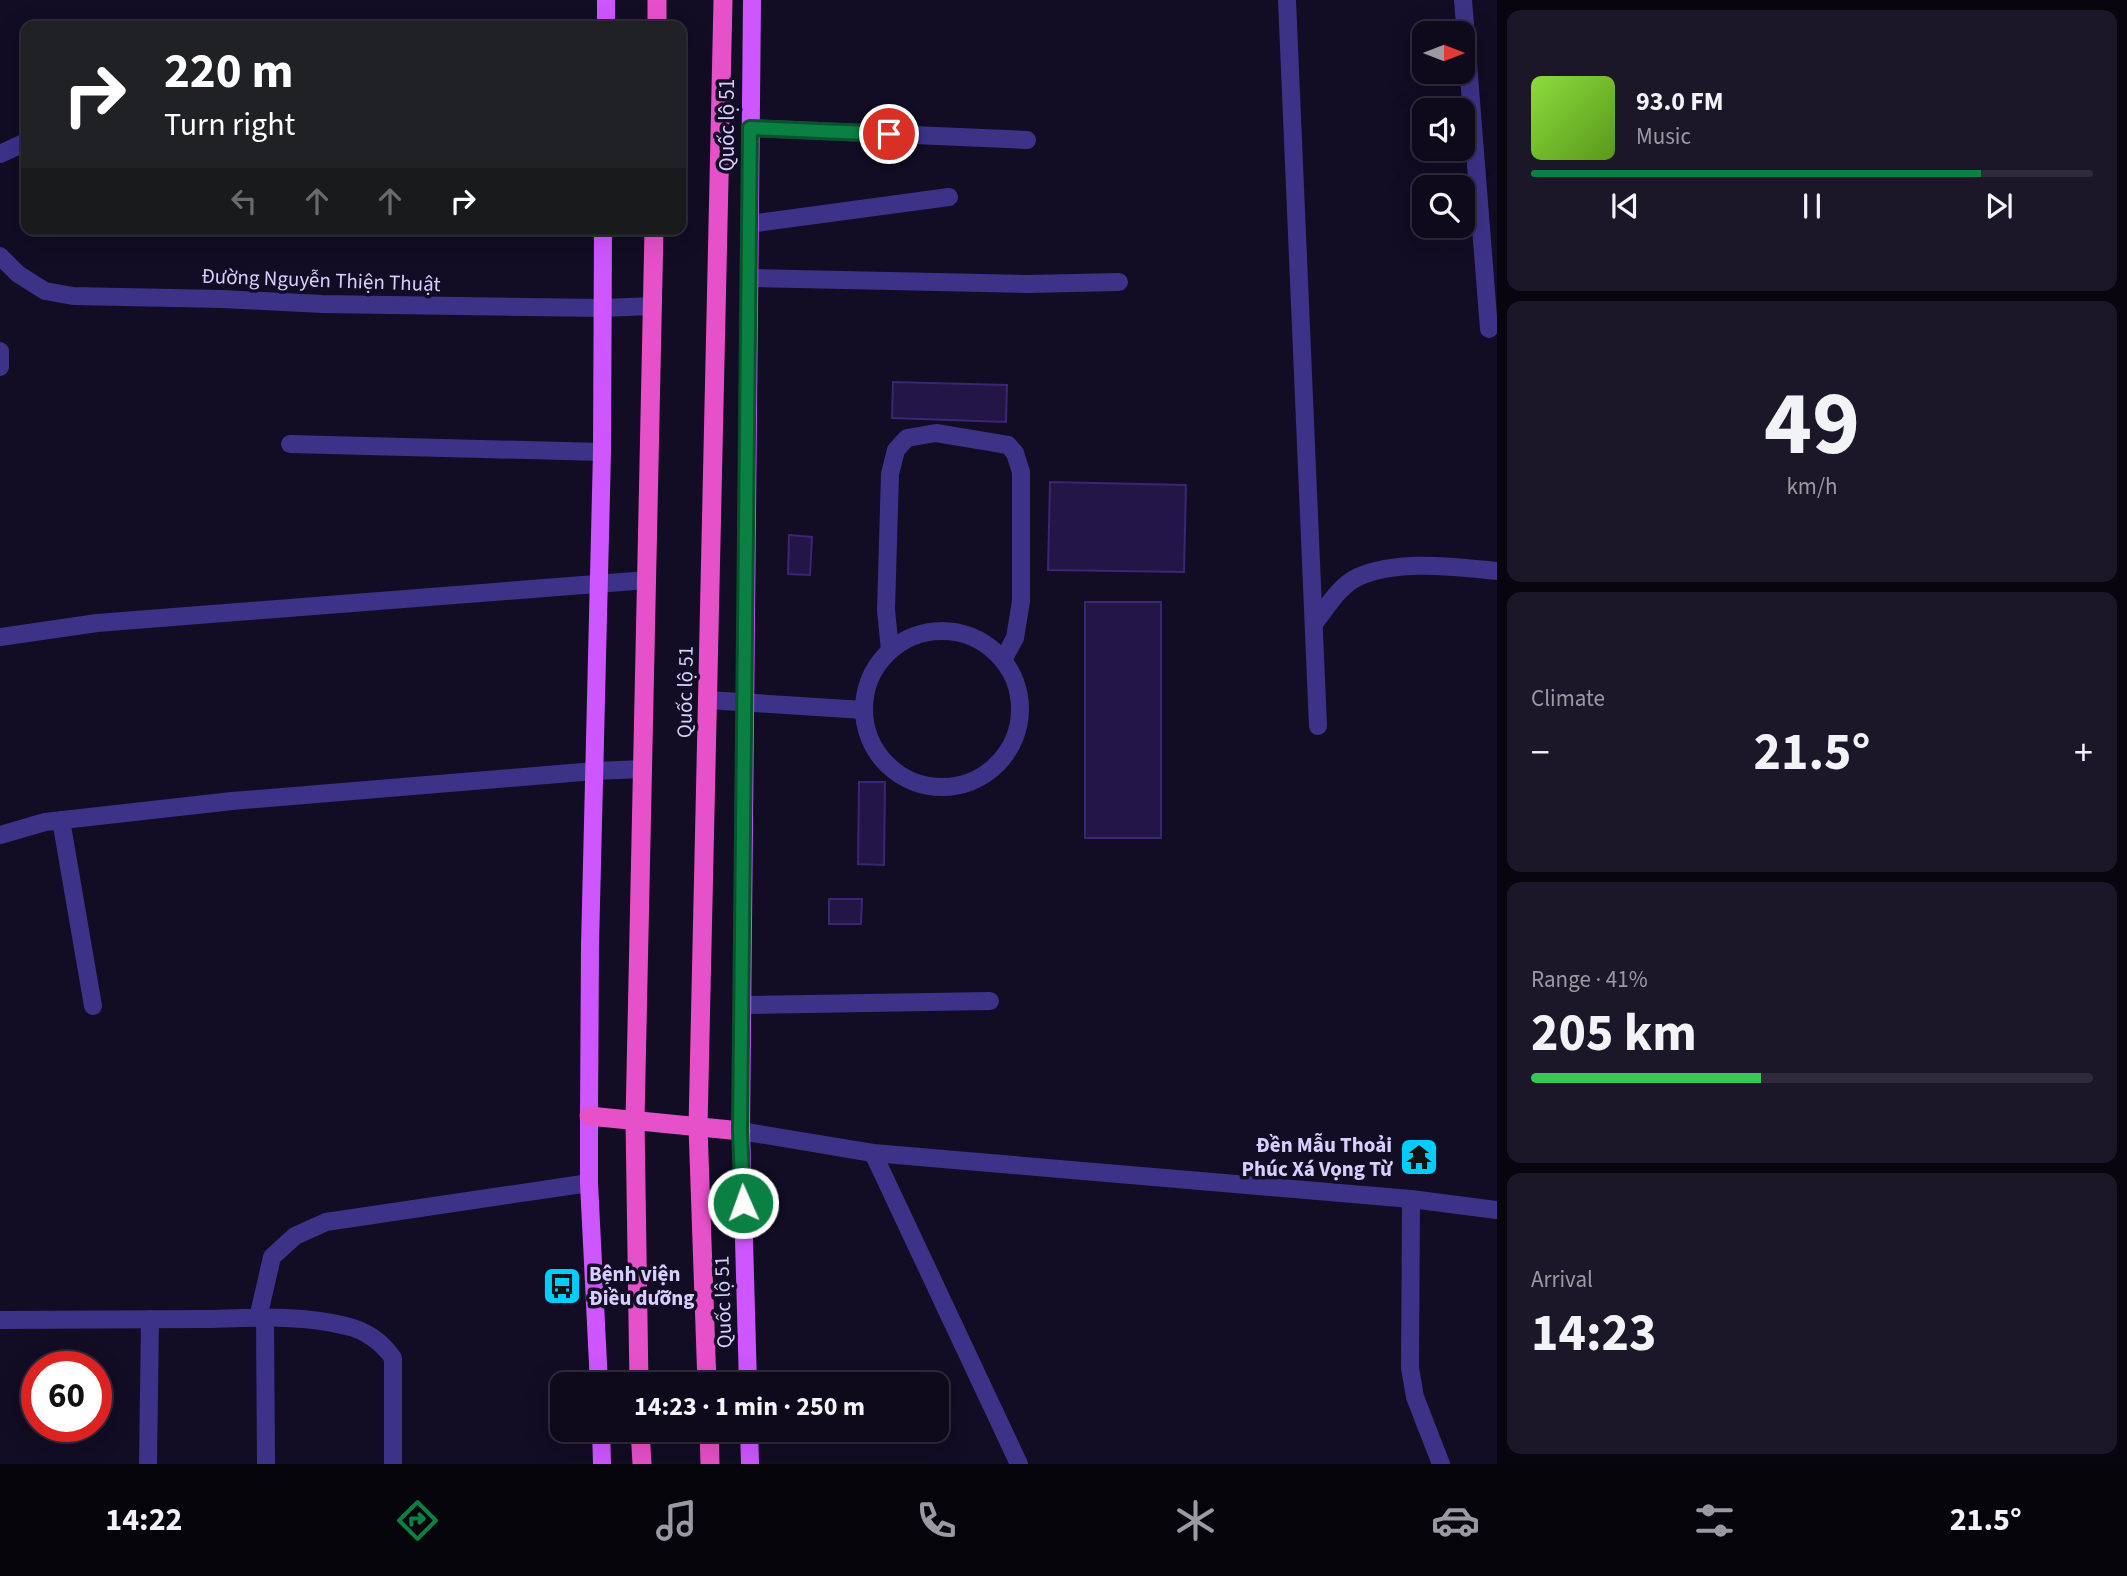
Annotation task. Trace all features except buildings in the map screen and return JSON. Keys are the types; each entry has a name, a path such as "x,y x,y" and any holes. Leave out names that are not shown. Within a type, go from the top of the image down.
{"highway":[{"path":"657,0 657,21"},
{"name":"Quốc lộ 51","path":"707,1372 698,1127 723,0"},
{"name":"Quốc lộ 51","path":"639,1372 635,1121 654,235"},
{"path":"589,1116 740,1131"},
{"path":"641,1442 642,1464"},
{"path":"709,1442 710,1464"}],"main road":[{"path":"606,0 606,21"},
{"name":"Quốc lộ 51","path":"748,1372 740,1131 752,0"},
{"path":"597,1372 589,1183 589,1116 590,946 600,583 603,235"},
{"path":"601,1442 602,1464"},
{"path":"749,1442 750,1464"}],"street":[{"path":"1287,0 1318,726"},
{"path":"1463,0 1489,329"},
{"path":"750,128 1027,140"},
{"path":"0,155 21,144"},
{"path":"749,224 949,197"},
{"name":"Đường Nguyễn Thiện Thuật","path":"0,256 18,274 45,291 73,296 322,304 603,308 653,306"},
{"path":"749,278 1028,284 1119,282"},
{"path":"0,351 0,367"},
{"path":"890,650 886,610 890,474 895,450 907,438 936,433 1008,445 1015,453 1021,472 1021,601 1015,638 1003,660"},
{"path":"290,444 602,452"},
{"path":"1314,624 1338,592 1358,578 1397,567 1447,566 1497,571"},
{"path":"0,637 97,623 647,580"},
{"path":"953,631 984,642 1003,660 1020,697 1018,731 1002,761 976,781 943,789 910,782 883,762 872,746 863,710 870,677 890,650 919,633 953,631"},
{"path":"708,700 863,710"},
{"path":"0,835 45,822 232,801 643,769"},
{"path":"61,820 93,1006"},
{"path":"742,1005 990,1001"},
{"path":"740,1131 873,1153 1411,1199 1497,1210"},
{"path":"873,1153 1019,1464"},
{"path":"266,1464 262,1318 272,1257 295,1236 326,1222 589,1183"},
{"path":"1411,1199 1410,1367 1415,1397 1441,1464"},
{"path":"0,1320 262,1318 312,1320 348,1326 384,1346 393,1358 393,1464"},
{"path":"148,1464 149,1319"}],"place":[{"name":"Đền Mẫu Thoải Phúc Xá Vọng Từ","path":"1419,1157"},
{"name":"Bệnh viện Điều dưỡng","path":"562,1286"}],"route":[{"path":"743,1203 740,1131 750,128 889,134"}]}
